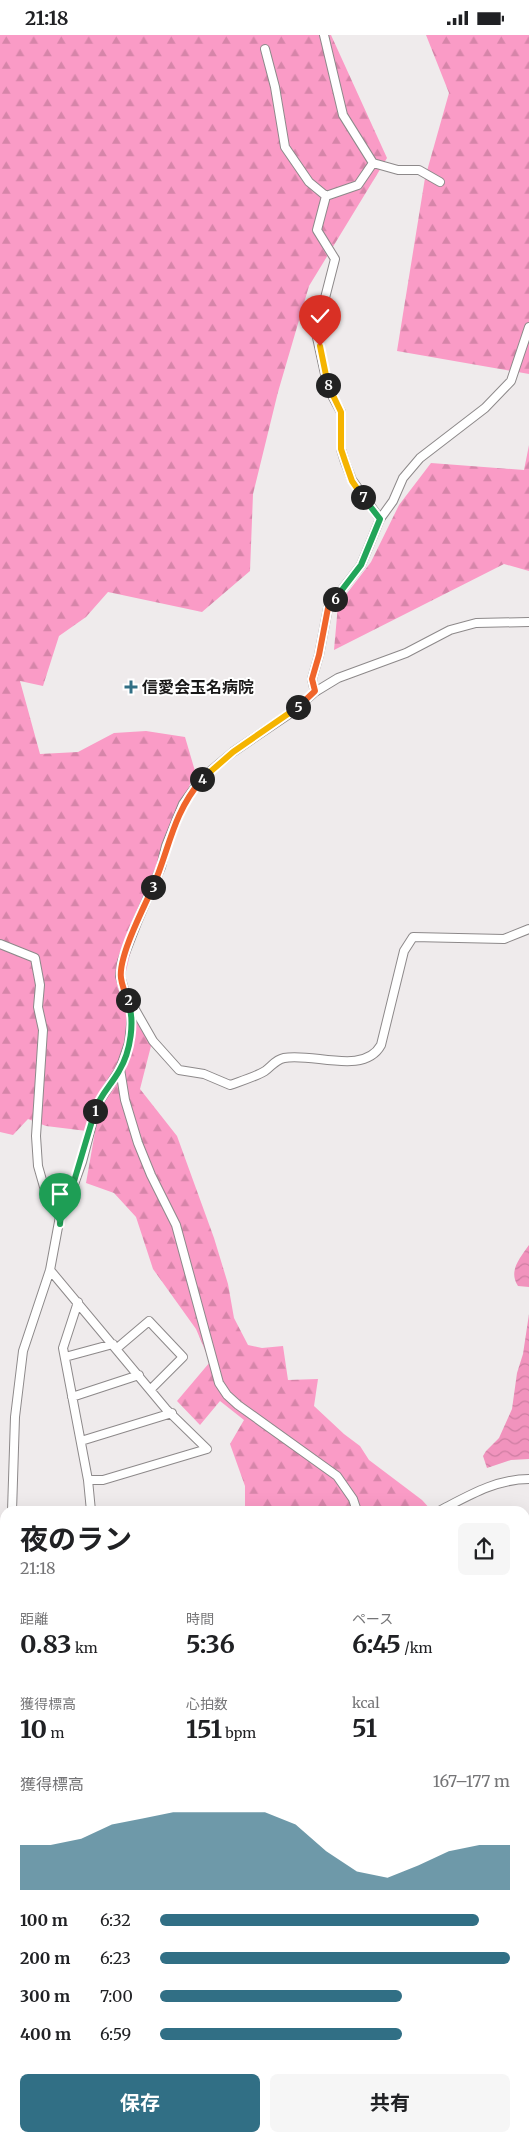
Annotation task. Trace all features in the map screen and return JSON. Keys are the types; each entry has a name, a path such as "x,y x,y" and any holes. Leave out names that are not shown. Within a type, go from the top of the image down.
{"street":[{"path":"324,35 343,115 373,163 398,170 419,170 440,183"},
{"path":"264,49 275,87 285,147 309,182 326,196"},
{"path":"326,196 358,185 373,163"},
{"path":"326,196 317,230 335,259 316,333 328,388 341,412 341,449 347,468 352,481 380,519"},
{"path":"315,691 312,679 319,655 328,608 361,565 380,519 393,501 403,478 420,458 484,408 511,381 529,327"},
{"path":"12,1506 19,1375 23,1351 50,1270 61,1211 69,1198 82,1161 97,1105 120,1069 129,1043 132,1016 120,976 122,961 161,867 166,846 183,805 201,779 233,752 292,712 315,691 338,678 406,653 450,630 476,623 529,622"},
{"path":"124,988 145,1029 165,1057 179,1070 204,1074 230,1085 266,1071 273,1062 284,1058 307,1056 331,1061 360,1061 376,1054 381,1045 404,951 413,937 504,939 529,929"},
{"path":"0,945 35,958 40,985 38,1007 43,1030 36,1127 38,1166 44,1187 61,1211"},
{"path":"120,1069 138,1143 151,1175 176,1225 219,1383 227,1395 238,1405 338,1477 356,1506"},
{"path":"50,1270 172,1413 207,1449 103,1479 88,1481"},
{"path":"78,1301 63,1347 88,1481 90,1506"},
{"path":"65,1357 114,1346 148,1321 182,1357 151,1389"},
{"path":"72,1397 139,1375"},
{"path":"81,1441 172,1413"},
{"path":"449,1506 494,1484 515,1479 529,1479"}],"green space":[{"path":"0,35 331,35 387,158 309,286 278,392 253,494 250,571 202,612 108,592 86,617 59,636 43,686 20,681 40,754 78,752 114,733 146,731 185,737 195,771 138,920 124,980 151,1046 140,1089 177,1136 214,1238 228,1284 234,1318 248,1345 262,1348 283,1346 288,1380 318,1379 314,1406 360,1446 369,1460 427,1506 245,1506 245,1486 230,1444 244,1420 220,1401 200,1425 177,1401 210,1362 196,1329 153,1269 136,1217 114,1193 86,1183 95,1132 46,1126 28,1119 13,1135 0,1132"},
{"path":"426,35 529,35 529,374 397,351 425,178 449,93"},
{"path":"529,445 529,571 504,564 334,650 338,605 371,562 399,505 431,463 524,470"}],"water":[{"path":"529,1245 529,1287 518,1286 514,1275 516,1265"},
{"path":"529,1314 529,1459 511,1460 487,1468 483,1456 499,1438 512,1409"}],"place":[{"name":"信愛会玉名病院","path":"131,687"}],"route":[{"path":"60,1224 61,1211 69,1198 82,1161 97,1105 120,1069 129,1043 132,1016 120,976 122,961 154,886 166,846 183,805 201,779 233,752 292,712 315,691 312,679 319,655 328,608 361,565 380,519 352,481 341,449 341,412 328,388 320,346"}]}
